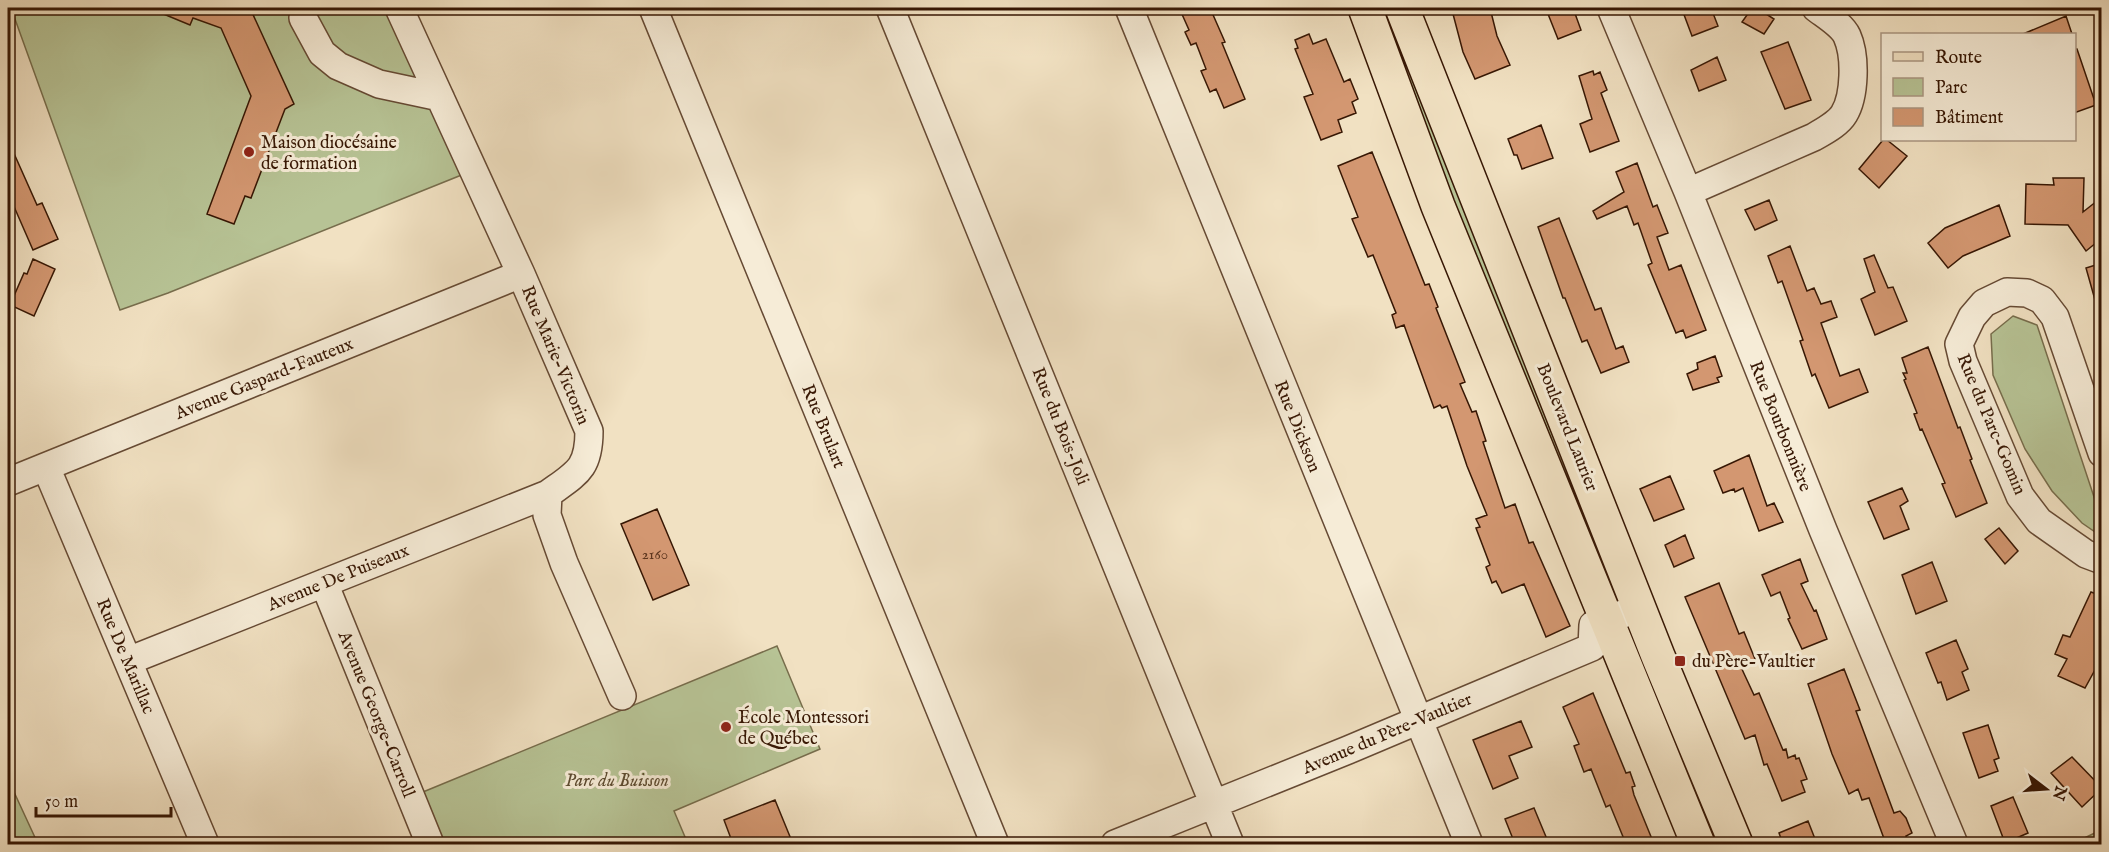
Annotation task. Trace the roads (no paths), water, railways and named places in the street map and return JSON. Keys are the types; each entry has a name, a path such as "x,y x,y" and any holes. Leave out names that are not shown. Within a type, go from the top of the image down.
{"main road":[{"name":"Boulevard Laurier","path":"1365,8 1438,206 1605,621 1698,844"},
{"name":"Boulevard Laurier","path":"1402,8 1639,608 1736,844"}],"street":[{"path":"304,8 303,18 322,53 338,66 380,84 440,97"},
{"name":"Rue Marie-Victorin","path":"399,8 521,274 589,431 589,450 580,471 548,494"},
{"name":"Rue Brulart","path":"653,8 995,844"},
{"name":"Rue du Bois-Joli","path":"890,8 1230,844"},
{"name":"Rue Dickson","path":"1129,8 1469,844"},
{"name":"Rue Bourbonnière","path":"1611,8 1688,192 1823,530 1954,844"},
{"path":"1688,192 1814,137 1844,115 1852,88 1853,59 1846,34 1816,8"},
{"name":"Avenue Gaspard-Fauteux","path":"8,482 521,274"},
{"name":"Rue du Parc-Gomin","path":"2102,453 2055,317 2042,300 2027,293 2007,292 1984,303 1972,317 1959,344 1963,361 2020,496 2039,521 2086,554 2102,560"},
{"name":"Rue De Marillac","path":"46,467 205,844"},
{"path":"548,494 548,515 564,563 622,696"},
{"name":"Avenue De Puiseaux","path":"128,661 548,494"},
{"name":"Avenue George-Carroll","path":"324,583 430,844"},
{"path":"1605,621 1639,608"},
{"name":"Avenue du Père-Vaultier","path":"1115,844 1420,720 1592,647 1593,625 1605,621"}],"place":[{"name":"Maison diocésaine de formation","path":"249,152"},
{"name":"du Père-Vaultier","path":"1680,661"},
{"name":"École Montessori de Québec","path":"726,727"}],"park label":[{"name":"Parc du Buisson","path":"617,780"}]}
